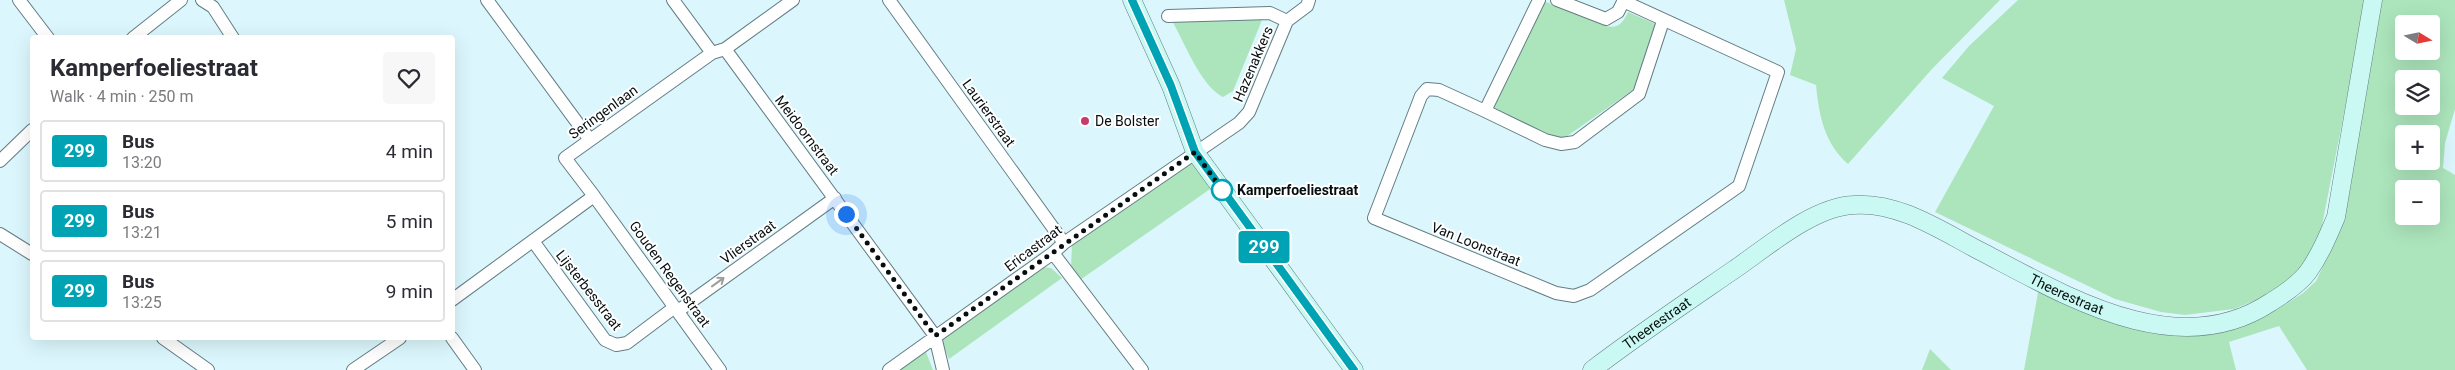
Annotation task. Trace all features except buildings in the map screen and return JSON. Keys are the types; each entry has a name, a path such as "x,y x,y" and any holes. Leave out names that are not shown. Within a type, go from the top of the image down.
{"main road":[{"path":"1132,0 1171,86 1195,152 1354,370"},
{"name":"Theerestraat","path":"1592,370 1634,338 1807,220 1842,206 1853,204 1892,209 1922,221 2086,303 2144,322 2165,326 2208,327 2230,323 2255,313 2286,292 2307,274 2323,248 2336,217 2373,0"}],"street":[{"path":"19,0 46,35"},
{"path":"137,35 181,0"},
{"path":"202,0 214,7 231,35"},
{"path":"487,0 590,140"},
{"path":"673,0 712,53"},
{"name":"Seringenlaan","path":"594,196 566,158 712,53 725,49 793,0"},
{"name":"Laurierstraat","path":"889,0 1064,243"},
{"name":"Hazenakkers","path":"1195,152 1239,123 1249,112 1287,21 1307,6 1309,0"},
{"path":"1539,0 1486,111 1545,140 1561,144 1575,142 1639,94 1663,21 1624,1 1618,12 1606,19 1556,0"},
{"name":"Hazenakkers","path":"1168,16 1270,13 1287,21"},
{"name":"Van Loonstraat","path":"1486,111 1439,90 1427,89 1421,96 1374,218 1556,293 1574,296 1590,290 1740,186 1778,72 1663,21"},
{"name":"Meidoornstraat","path":"725,49 836,198 935,336"},
{"path":"0,161 30,132"},
{"name":"Ericastraat","path":"889,370 1052,254 1064,243 1195,152"},
{"path":"455,298 594,196"},
{"name":"Gouden Regenstraat","path":"594,196 720,370"},
{"name":"Vlierstraat","path":"677,309 836,198"},
{"path":"0,234 30,253"},
{"name":"Lijsterbesstraat","path":"533,241 605,340 616,345 627,342 677,309"},
{"path":"1052,254 1142,370"},
{"path":"935,336 943,370"},
{"path":"166,340 208,370"},
{"path":"353,370 397,340"},
{"path":"453,340 475,370"}],"green space":[{"path":"1541,0 1606,26 1617,26 1628,12 1658,25 1633,90 1563,139 1559,139 1493,110"},
{"path":"1784,0 2000,0 1932,69 1848,164 1833,147 1828,138 1821,118 1816,85 1790,75 1796,49"},
{"path":"2018,0 2366,0 2319,241 2301,269 2271,294 2234,309 2185,315 2161,312 2115,299 1935,212 1994,106 1942,78 1969,46"},
{"path":"2380,0 2455,0 2455,109 2445,143 2443,168 2455,175 2455,370 2307,370 2279,326 2229,342 2236,370 2024,370 2039,287 2097,314 2237,326 2286,304 2303,293 2316,281 2338,234"},
{"path":"1262,20 1233,91 1223,97 1207,83 1200,73 1172,21"},
{"path":"1192,159 1213,187 1080,280 1071,268 1072,244"},
{"path":"1041,267 1051,268 1062,278 949,359 941,340"},
{"path":"1930,349 1951,370 1922,370"},
{"path":"926,352 933,370 898,370"}],"bus line":[{"name":"299","path":"1132,0 1171,86 1195,152 1354,370"}],"place":[{"name":"De Bolster","path":"1085,121"},
{"name":"Kamperfoeliestraat","path":"1222,190"}],"route":[{"path":"846,214 935,336 1195,152 1222,190"}]}
